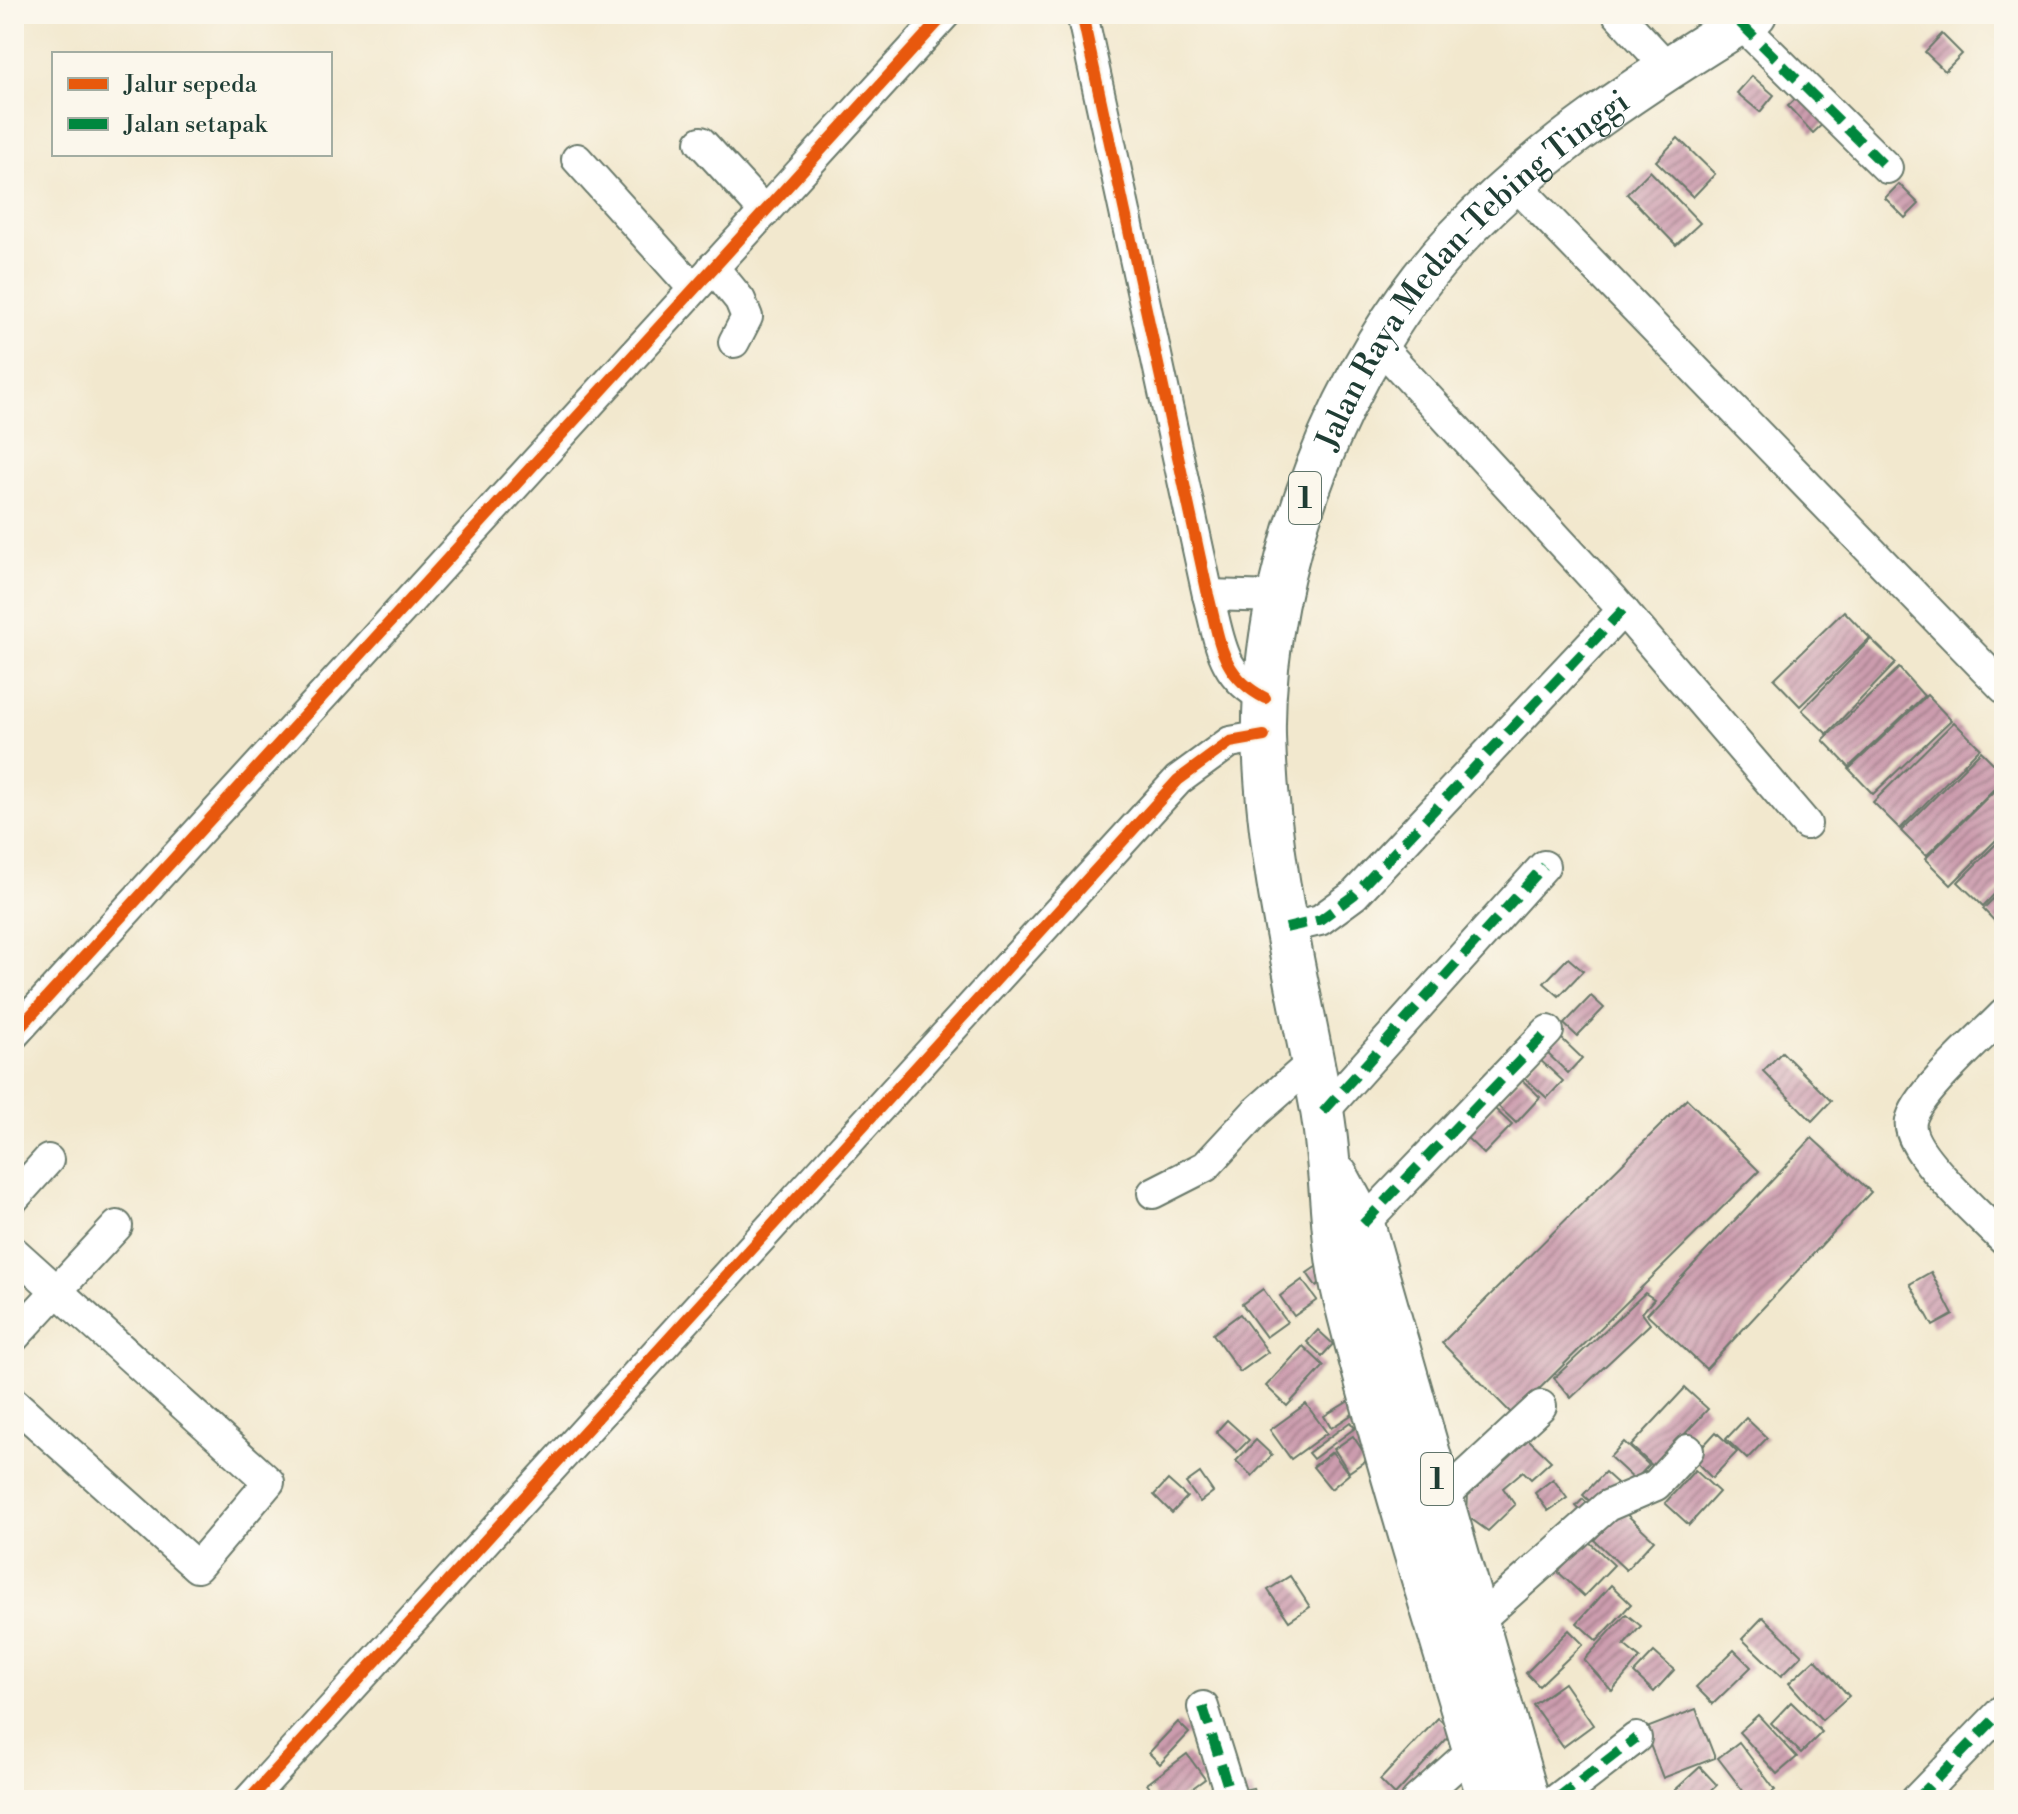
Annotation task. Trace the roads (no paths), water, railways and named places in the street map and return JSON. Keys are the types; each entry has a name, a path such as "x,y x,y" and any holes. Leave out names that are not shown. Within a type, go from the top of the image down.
{"highway":[{"name":"Jalan Raya Medan-Tebing Tinggi","path":"1489,1800 1344,1295 1334,1229 1331,1165 1323,1112 1276,874 1265,717 1279,597 1307,492 1331,434 1379,345 1452,242 1515,184 1594,120 1667,67 1747,19"},
{"name":"Jalan Raya Medan-Tebing Tinggi","path":"1331,1165 1363,1224 1479,1620 1528,1800"}],"street":[{"path":"14,1034 945,14"},
{"path":"249,1800 1178,780 1265,717 1228,666 1208,595 1082,14"},
{"path":"1618,14 1667,67"},
{"path":"1747,19 1887,168"},
{"path":"701,142 765,212"},
{"path":"577,159 703,277 740,300 747,317 734,342"},
{"path":"1515,184 2004,688"},
{"path":"1379,345 1623,610 1806,824"},
{"path":"1208,595 1279,597"},
{"path":"1286,928 1320,920 1354,895 1623,610"},
{"path":"1323,1112 1544,866"},
{"path":"2004,1014 1919,1102 1911,1122 1913,1140 1930,1163 2004,1240"},
{"path":"1363,1224 1548,1031"},
{"path":"1153,1193 1206,1166 1256,1112 1313,1062"},
{"path":"14,1198 48,1160"},
{"path":"14,1337 117,1226"},
{"path":"14,1252 269,1482 197,1567 14,1403"},
{"path":"1442,1498 1541,1406"},
{"path":"1479,1620 1607,1506 1656,1485 1688,1450"},
{"path":"1203,1707 1232,1800"},
{"path":"1916,1800 2004,1709"},
{"path":"1556,1800 1636,1738"},
{"path":"1417,1800 1474,1749"}]}
